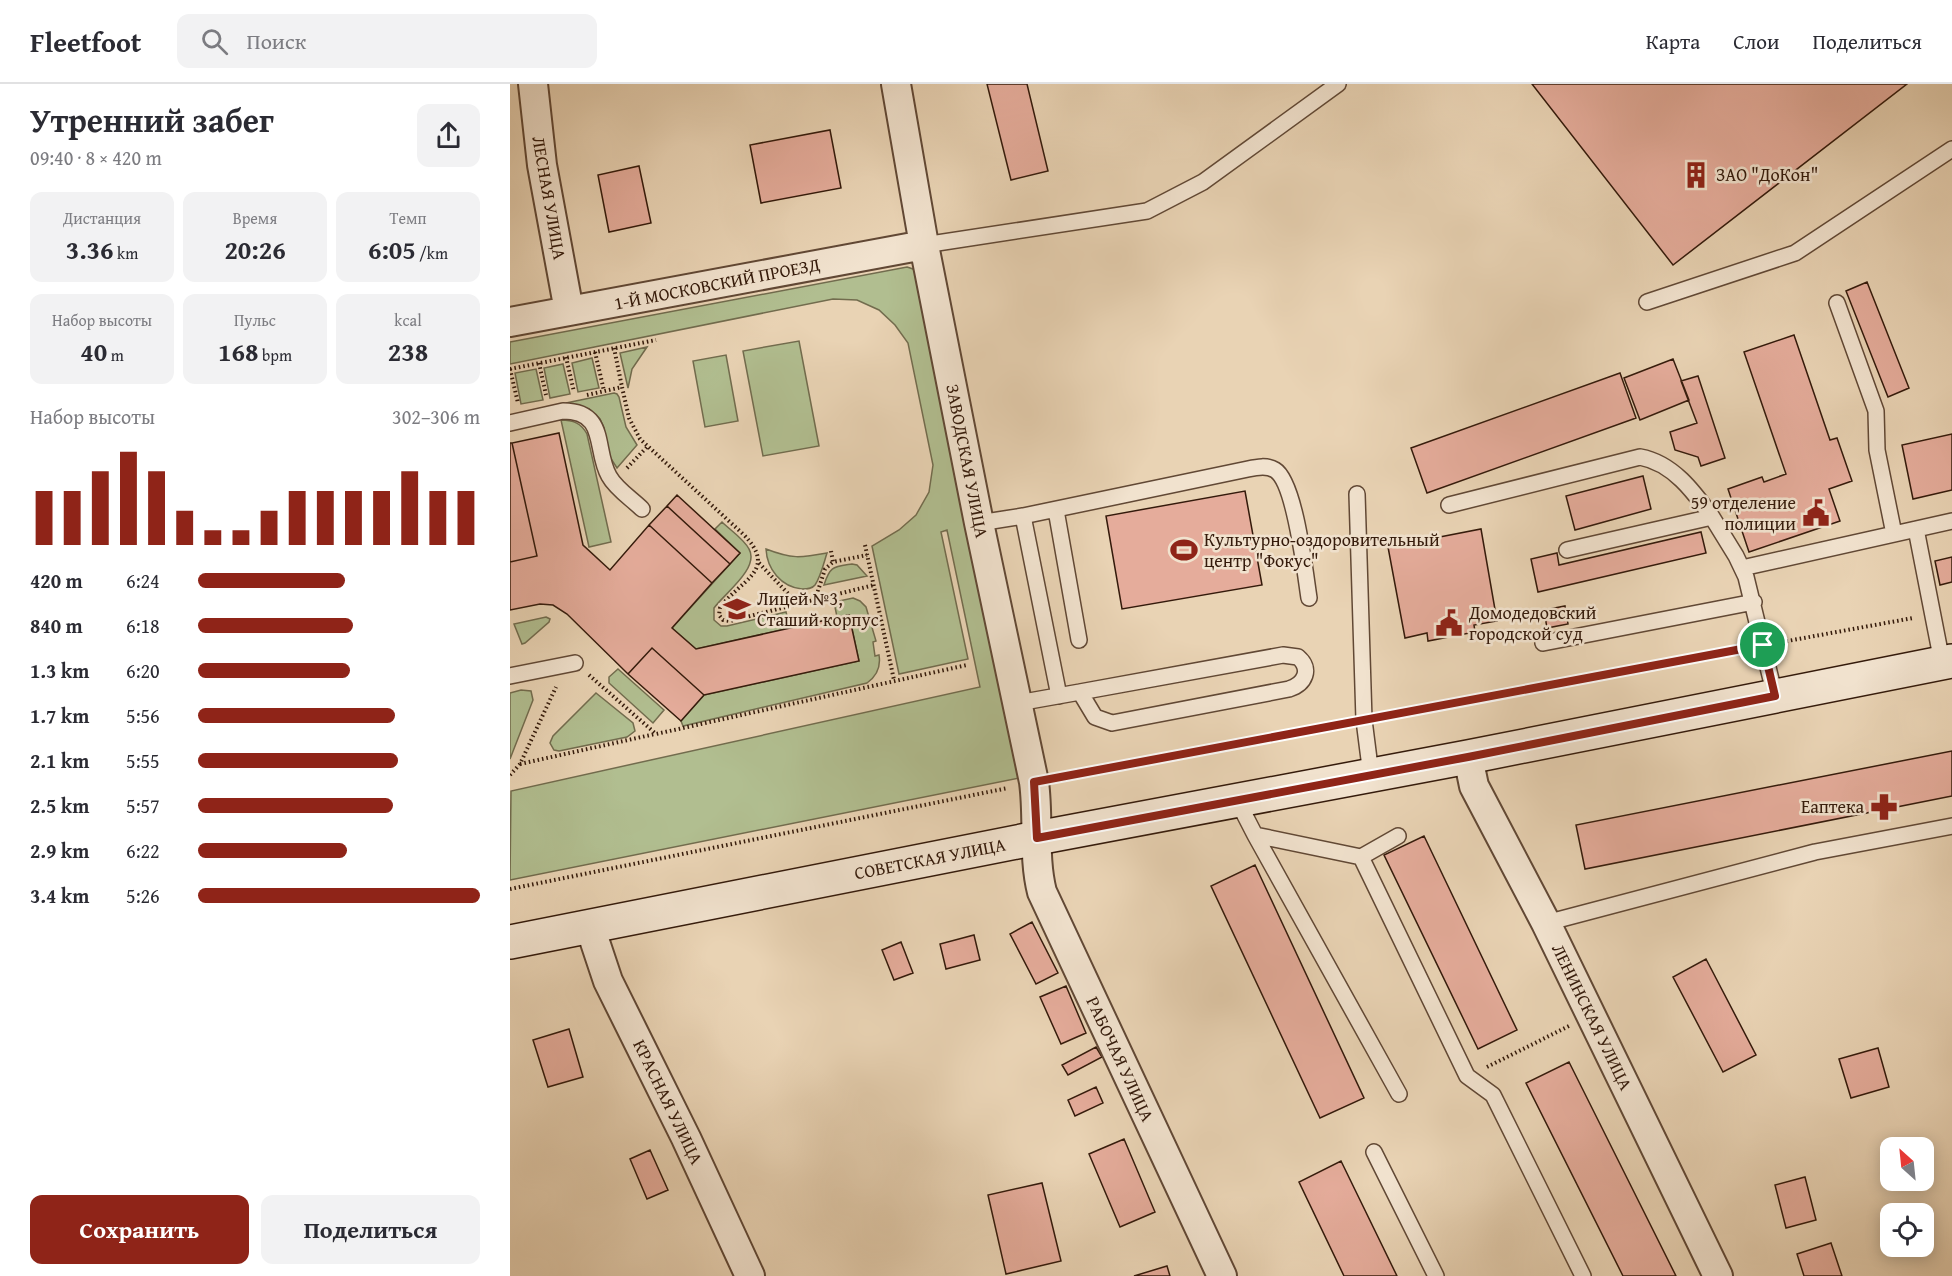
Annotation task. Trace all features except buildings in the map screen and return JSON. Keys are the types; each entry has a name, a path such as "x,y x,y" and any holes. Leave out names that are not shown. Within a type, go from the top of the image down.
{"main road":[{"name":"СОВЕТСКАЯ УЛИЦА","path":"510,942 1947,662"}],"street":[{"name":"ЛЕСНАЯ УЛИЦА","path":"533,84 542,165 569,311"},
{"name":"ЗАВОДСКАЯ УЛИЦА","path":"896,84 924,245 979,524 1034,782 1037,838"},
{"name":"1-Й МОСКОВСКИЙ ПРОЕЗД","path":"510,322 924,245"},
{"name":"ЛЕНИНСКАЯ УЛИЦА","path":"1468,757 1474,786 1592,1015 1718,1276"},
{"name":"РАБОЧАЯ УЛИЦА","path":"1037,838 1037,868 1047,905 1222,1276"},
{"name":"КРАСНАЯ УЛИЦА","path":"590,927 608,981 686,1138 750,1276"}],"lane":[{"path":"924,245 1147,211 1203,182 1338,84"},
{"path":"1647,302 1795,253 1952,149"},
{"path":"1837,303 1876,411 1876,450 1894,534"},
{"path":"514,416 563,411 572,411 585,416 597,431 607,473 614,483 642,509"},
{"path":"1449,505 1640,457 1662,465 1698,496 1742,568 1754,602 1775,696"},
{"path":"979,524 1265,466 1272,468 1282,476 1289,490 1309,598"},
{"path":"1357,494 1364,720 1371,775"},
{"path":"1056,510 1079,640"},
{"path":"1023,516 1059,696"},
{"path":"1567,550 1712,517"},
{"path":"1742,568 1952,521"},
{"path":"1916,529 1933,614 1947,662"},
{"path":"1543,643 1754,602"},
{"path":"1018,703 1283,655 1294,655 1302,659 1306,671 1302,683 1289,689 1112,723 1095,717 1080,692"},
{"path":"510,676 571,663"},
{"path":"1237,800 1399,1094"},
{"path":"1546,923 1815,852 1952,826"},
{"path":"1255,835 1360,857 1398,836"},
{"path":"1360,857 1467,1076 1493,1095 1583,1276"},
{"path":"1374,1152 1436,1276"}],"path":[{"path":"514,416 510,369 656,339"},
{"path":"614,348 622,387 636,434 647,447 750,541 757,551 759,563 798,604"},
{"path":"595,352 604,391"},
{"path":"566,357 575,397"},
{"path":"539,363 548,403"},
{"path":"585,395 622,387"},
{"path":"614,483 647,447"},
{"path":"865,545 894,680"},
{"path":"831,551 833,562"},
{"path":"815,600 825,569 833,562 867,555"},
{"path":"759,563 747,581 722,605 719,612 723,620 730,621 874,585"},
{"path":"510,889 1034,782 1933,614"},
{"path":"510,775 520,764 571,663 656,734"},
{"path":"520,764 967,665"},
{"path":"1467,1076 1592,1015"}],"green space":[{"path":"907,267 916,273 1019,778 510,880 511,791 980,687 947,530 941,532 968,659 899,674 872,546 899,530 916,515 929,492 933,465 908,343 895,325 879,310 857,300 833,299 510,364 510,342"},
{"path":"799,341 819,446 763,456 743,351"},
{"path":"647,347 632,369 628,388 620,353"},
{"path":"726,355 738,421 705,427 693,361"},
{"path":"592,358 599,388 578,392 572,363"},
{"path":"563,364 570,394 550,398 544,368"},
{"path":"536,369 543,400 521,404 515,373"},
{"path":"614,393 619,397 626,427 637,445 617,468 606,451 604,428 600,419 589,409 566,403"},
{"path":"561,420 576,423 587,434 611,542 589,547"},
{"path":"722,522 744,542 751,556 750,564 745,572 714,608 714,620 721,626 727,626 786,612 790,628 696,649 672,628 740,553 715,529"},
{"path":"766,549 796,557 827,553 815,585 802,589 788,585 776,576 769,563"},
{"path":"857,565 867,576 824,585 833,568"},
{"path":"853,598 866,607 876,641 873,642 875,656 879,655 878,671 867,683 683,726 681,721 704,695 859,661 849,615 837,617 834,602"},
{"path":"546,617 550,619 549,622 522,644 514,624"},
{"path":"618,669 664,710 653,723 609,683 609,677"},
{"path":"521,690 531,691 533,700 510,759 510,693"},
{"path":"596,693 633,723 635,731 627,737 559,751 554,750 550,743 553,736"}],"place":[{"name":"ЗАО \"ДоКон\"","path":"1696,175"},
{"name":"59 отделение полиции","path":"1816,513"},
{"name":"Культурно-оздоровительный центр \"Фокус\"","path":"1184,550"},
{"name":"Лицей №3, Сташий корпус","path":"737,609"},
{"name":"Домодедовский городской суд","path":"1449,623"},
{"name":"Еаптека","path":"1884,807"}],"route":[{"path":"1763,645 1775,696 1468,757 1037,838 1034,782 1763,645"}]}
